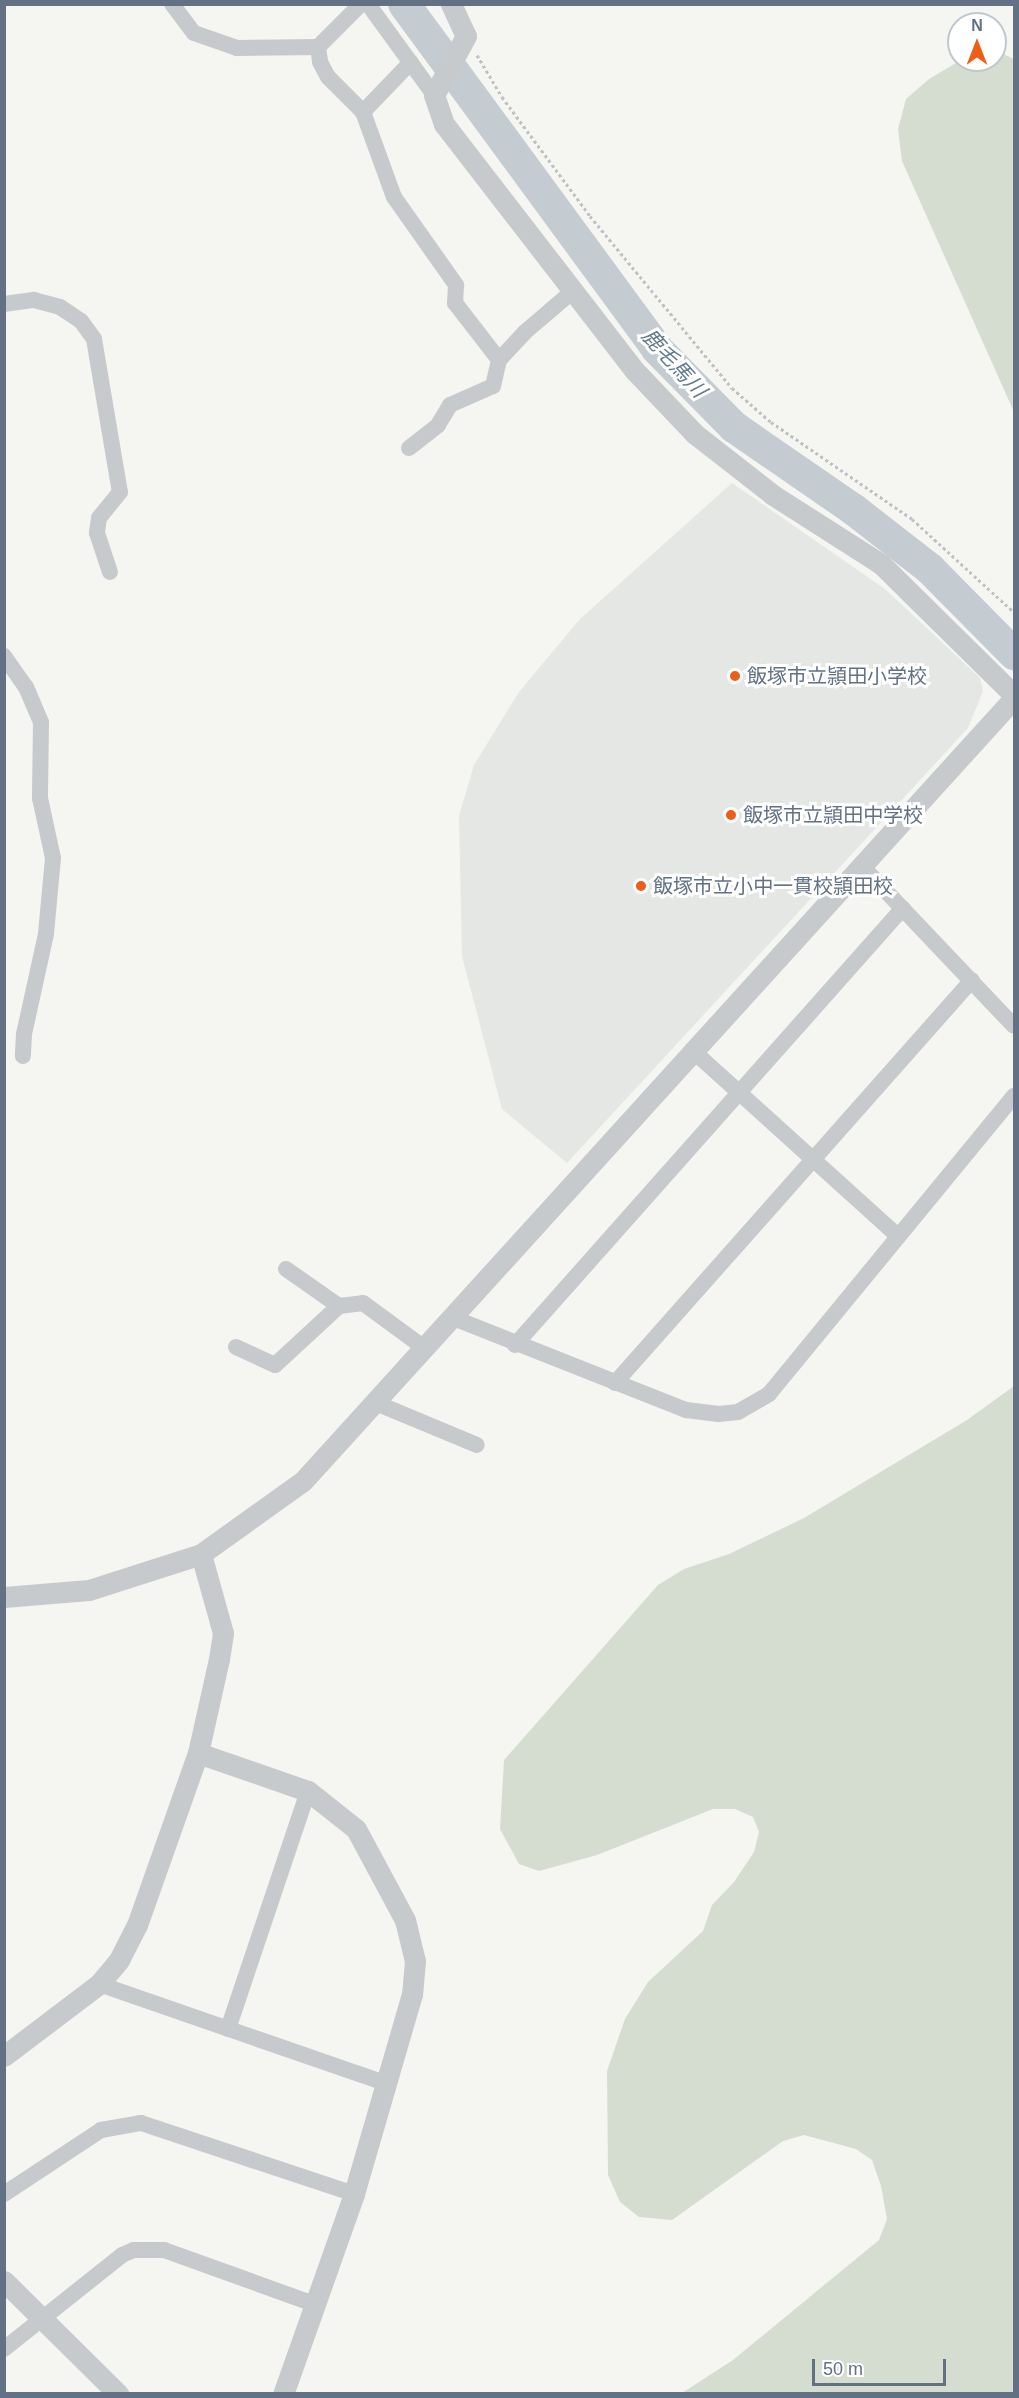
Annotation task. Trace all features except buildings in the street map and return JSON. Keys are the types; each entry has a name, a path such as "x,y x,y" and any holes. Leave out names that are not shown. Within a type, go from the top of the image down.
{"street":[{"path":"172,4 194,33 224,46 318,47 361,4"},
{"path":"4,1597 88,1590 201,1554 303,1481 376,1403 423,1347 692,1050 863,867 1014,696 881,564 773,495 695,435 635,371 444,124 434,95 368,4"},
{"path":"434,95 465,39 451,4"},
{"path":"318,47 320,62 328,77 363,112 394,197 456,285 455,303 499,360"},
{"path":"363,112 411,62"},
{"path":"409,448 438,425 450,405 493,386 499,360 525,332 573,291"},
{"path":"4,304 34,300 60,306 81,321 94,339 120,492 99,518 97,533 110,572"},
{"path":"4,656 26,687 41,722 40,798 53,858 46,934 24,1034 23,1056"},
{"path":"863,867 1014,1026"},
{"path":"515,1345 737,1092 903,908"},
{"path":"615,1383 811,1157 972,980"},
{"path":"692,1050 898,1236"},
{"path":"451,1317 515,1345 686,1410 719,1414 752,1406 769,1394 1014,1096"},
{"path":"286,1269 339,1306"},
{"path":"236,1347 275,1365 339,1306 363,1303 423,1347"},
{"path":"376,1403 477,1445"},
{"path":"4,2056 99,1984 119,1960 137,1925 198,1753 223,1633 201,1554"},
{"path":"198,1753 308,1791 356,1829 405,1920 415,1961 412,1994 354,2194 317,2305 283,2394"},
{"path":"228,2029 308,1791"},
{"path":"99,1984 387,2084"},
{"path":"4,2194 101,2130 141,2123 354,2194"},
{"path":"4,2349 122,2255 147,2249 180,2255 317,2305"},
{"path":"4,2281 44,2318 118,2394"}],"path":[{"path":"465,39 502,97 590,216 732,388 771,422 912,519 1014,612"}],"shaded area":[{"path":"1007,56 1014,59 1014,412 902,161 898,129 906,99 929,79 947,68 947,72 1007,72"},
{"name":"飯塚市立小中一貫校頴田校","path":"732,483 885,589 980,678 983,691 968,728 567,1163 502,1109 462,956 459,816 474,765 519,692 580,619"},
{"path":"1014,1386 1014,2393 682,2393 733,2360 879,2240 887,2219 881,2186 872,2160 856,2149 804,2135 783,2141 672,2220 639,2217 620,2202 608,2175 607,2071 625,2019 648,1982 703,1931 712,1905 734,1882 754,1852 759,1832 753,1817 735,1809 713,1809 597,1855 539,1871 519,1864 500,1829 504,1760 658,1585 684,1569 729,1554 804,1518 967,1420"}],"waterway":[{"name":"鹿毛馬川","path":"404,4 657,349 734,427 853,509 930,569 1014,654"}],"place":[{"name":"飯塚市立頴田小学校","path":"735,676"},
{"name":"飯塚市立頴田中学校","path":"731,815"},
{"name":"飯塚市立小中一貫校頴田校","path":"641,886"}]}
